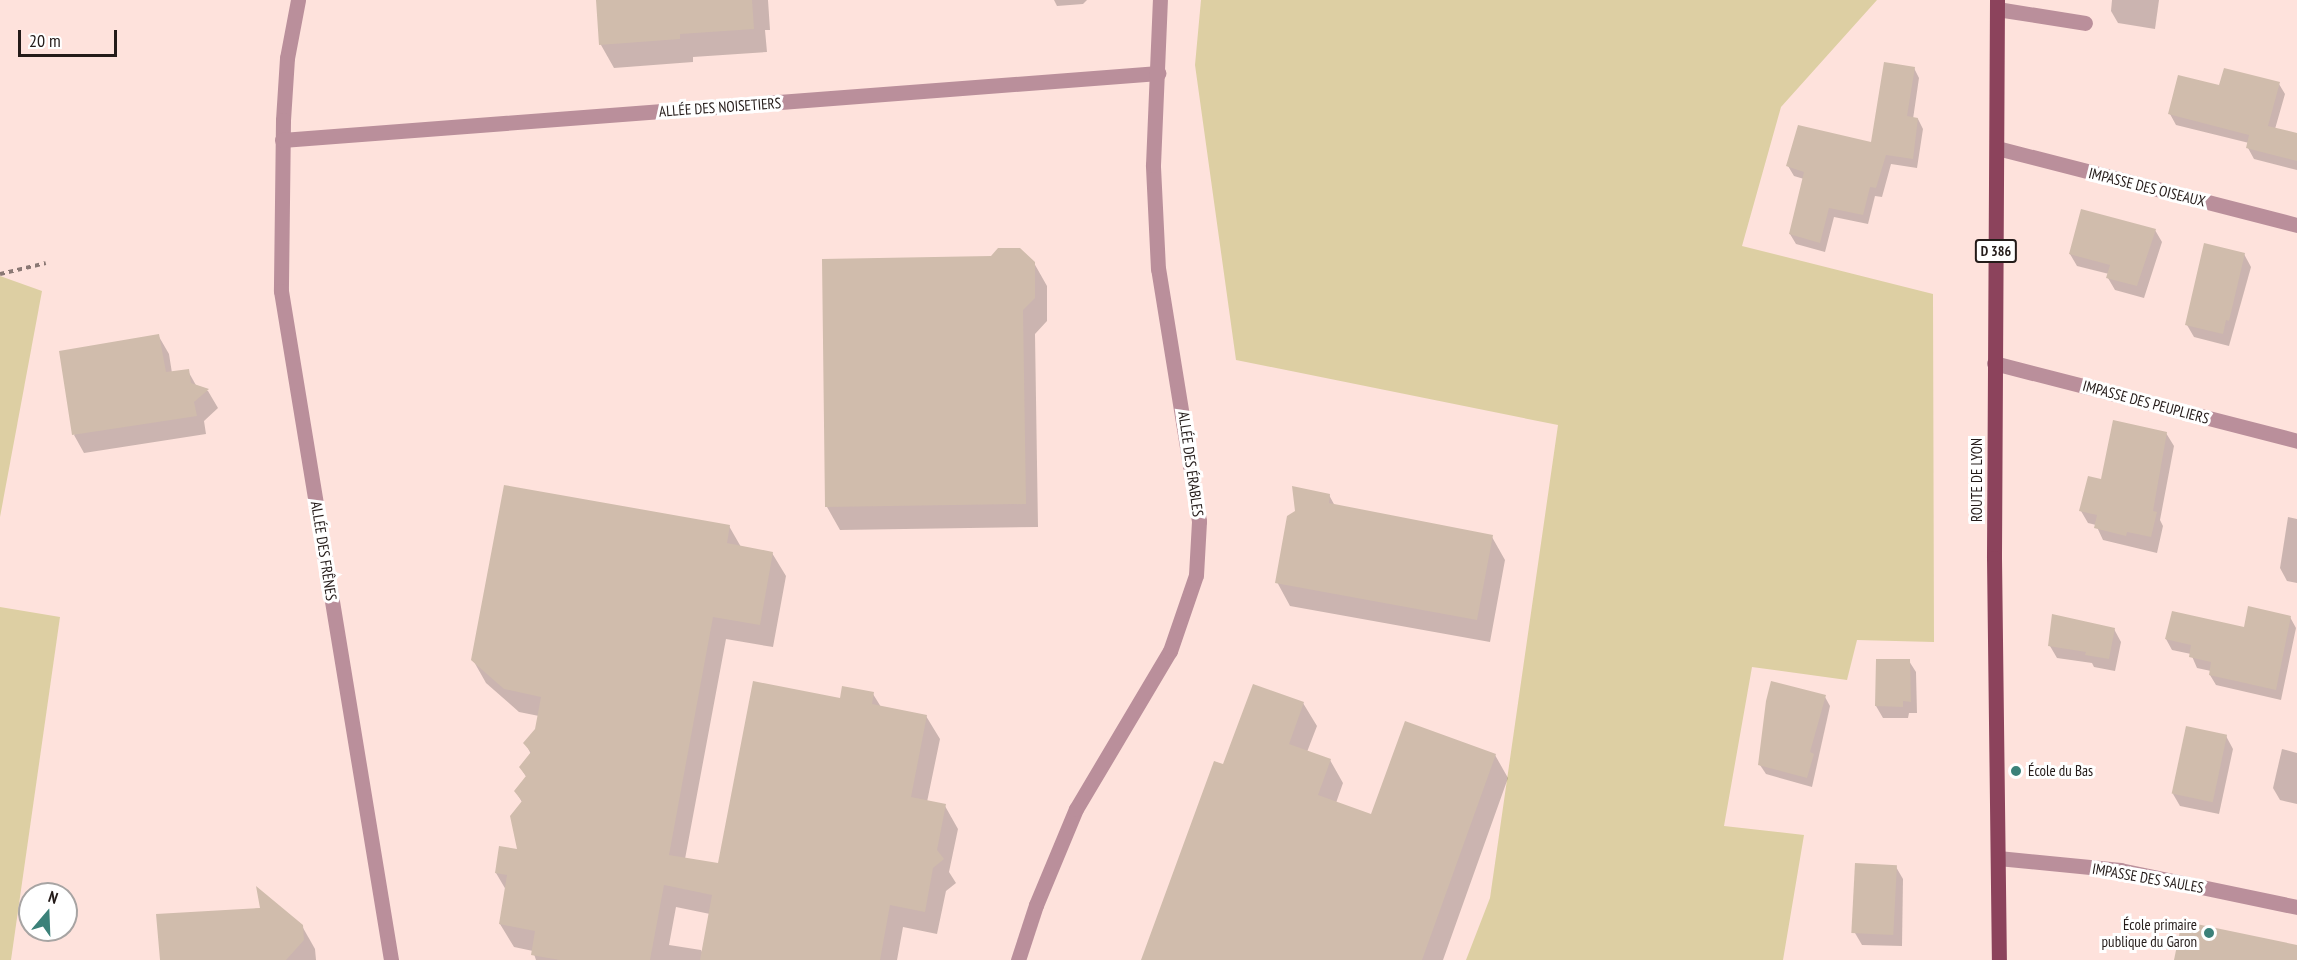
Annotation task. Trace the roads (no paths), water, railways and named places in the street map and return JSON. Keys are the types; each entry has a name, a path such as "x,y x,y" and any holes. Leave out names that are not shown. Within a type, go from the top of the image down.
{"main road":[{"name":"ROUTE DE LYON","path":"1997,4 1994,363 1999,960"}],"street":[{"name":"ALLÉE DES FRÊNES","path":"298,0 287,58 282,140 281,291 391,960"},
{"name":"ALLÉE DES ÉRABLES","path":"1018,960 1036,905 1076,809 1170,651 1196,575 1200,520 1158,269 1153,165 1160,0"},
{"path":"1997,4 2085,23"},
{"name":"ALLÉE DES NOISETIERS","path":"282,140 1158,73"},
{"name":"IMPASSE DES OISEAUX","path":"1997,148 2297,225"},
{"name":"IMPASSE DES PEUPLIERS","path":"1994,363 2297,441"},
{"name":"IMPASSE DES SAULES","path":"1998,858 2120,870 2297,907"}],"place":[{"name":"École du Bas","path":"2016,771"},
{"name":"École primaire publique du Garon","path":"2209,933"}]}
